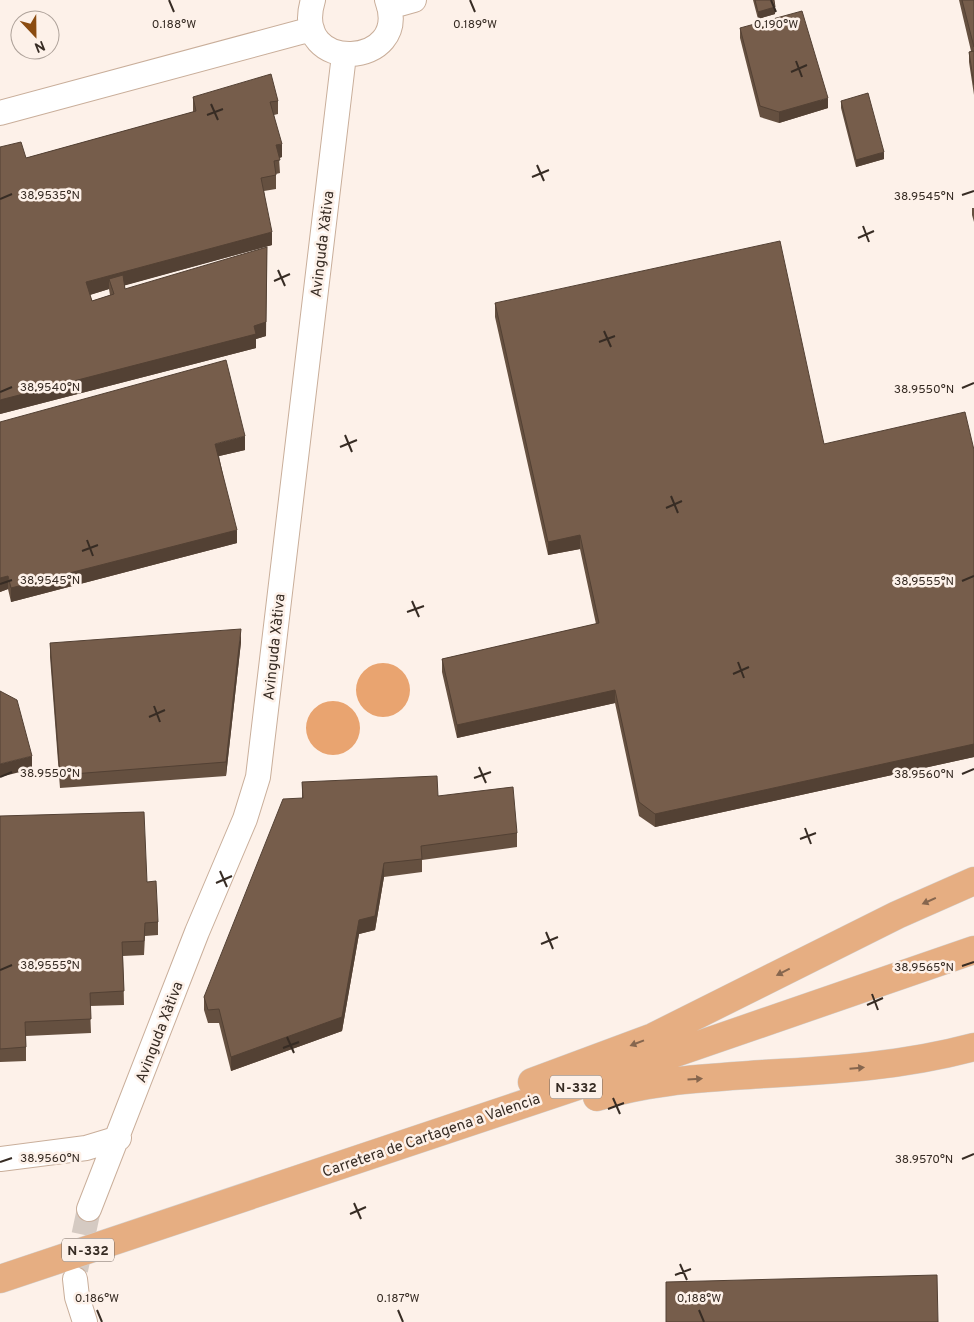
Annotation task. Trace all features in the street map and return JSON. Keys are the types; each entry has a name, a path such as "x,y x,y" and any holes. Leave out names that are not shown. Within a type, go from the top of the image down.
{"highway":[{"path":"176,1220 334,1151 653,1037 898,915 974,881"},
{"name":"Carretera de Cartagena a Valencia","path":"0,1279 974,950"},
{"path":"176,1220 321,1187 621,1090 676,1080 906,1063 974,1047"}],"street":[{"path":"313,0 310,14 312,29 324,46 344,56 357,55 369,51 380,43 388,26 388,3 414,0"},
{"path":"0,113 312,29"},
{"name":"Avinguda Xàtiva","path":"89,1209 119,1138 197,932 245,819 258,777 344,56"},
{"path":"0,1159 86,1148 119,1138"},
{"path":"75,1279 77,1297 85,1322"}],"shaded area":[{"path":"383,663 393,665 402,671 408,680 410,690 408,700 402,709 393,715 383,717 373,715 364,709 358,700 356,690 358,680 364,671 373,665"},
{"path":"333,701 343,703 352,709 358,718 360,728 358,738 352,747 343,753 333,755 323,753 314,747 308,738 306,728 308,718 314,709 323,703"}],"building":[{"path":"755,0 774,0 775,7 758,12"},
{"path":"962,0 974,0 974,47"},
{"path":"802,11 828,98 779,112 760,106 740,28"},
{"path":"974,51 974,85 969,52"},
{"path":"271,74 278,101 270,102 282,144 276,145 280,160 274,161 276,175 261,178 272,232 86,282 92,301 114,294 109,279 123,275 125,289 267,247 266,322 254,326 256,334 0,400 0,147 21,142 26,158 196,111 193,97"},
{"path":"868,93 884,152 856,160 841,101"},
{"path":"780,241 824,444 965,412 974,450 974,744 655,814 639,802 615,690 457,725 442,659 599,623 580,535 548,542 495,303"},
{"path":"226,360 245,436 215,444 237,530 11,588 8,576 0,578 0,422"},
{"path":"241,629 226,762 60,775 50,643"},
{"path":"0,691 17,700 32,756 0,764"},
{"path":"437,776 438,796 513,787 517,833 421,846 422,859 384,863 375,916 359,920 342,1017 231,1057 219,1009 208,1010 204,997 283,799 303,798 302,782"},
{"path":"144,812 147,882 156,881 158,922 145,923 144,941 122,942 124,991 90,993 91,1019 25,1022 26,1047 0,1049 0,816"},
{"path":"937,1275 938,1322 666,1322 666,1282"}],"tunnel":[{"path":"76,1270 89,1209"}]}
